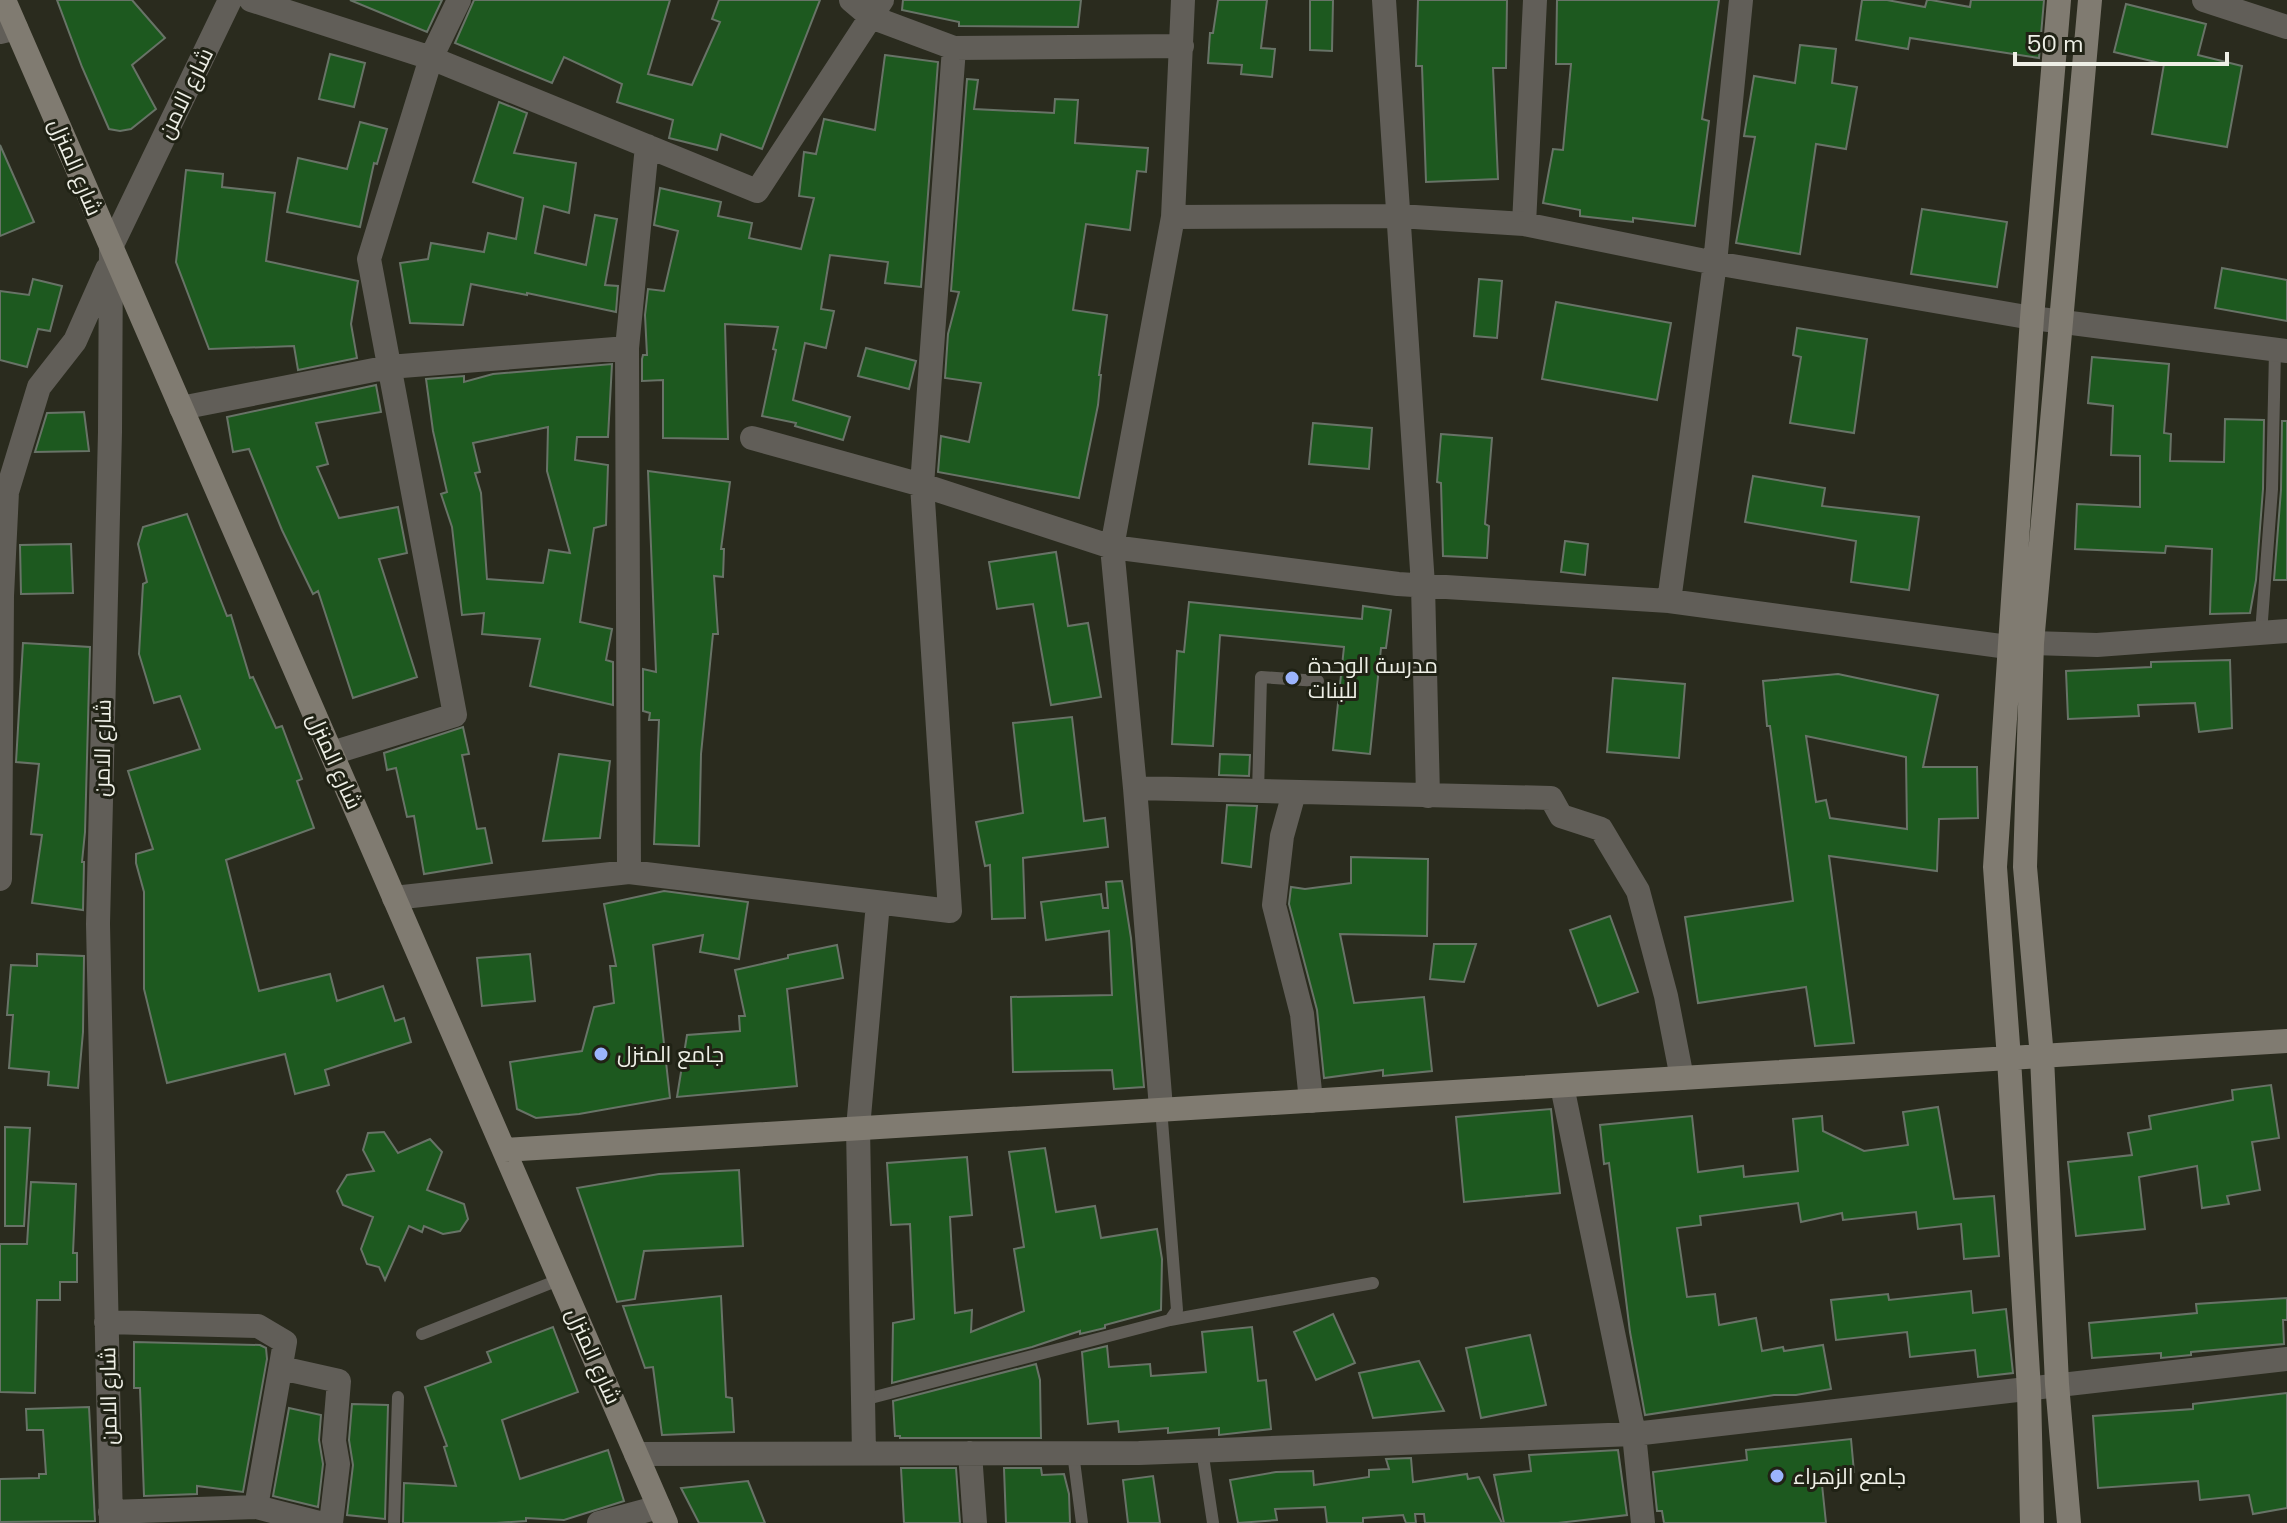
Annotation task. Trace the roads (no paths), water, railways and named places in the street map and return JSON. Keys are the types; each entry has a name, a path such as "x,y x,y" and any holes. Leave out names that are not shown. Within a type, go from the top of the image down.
{"street":[{"name":"شارع المنزل","path":"4,0 8,30 181,408 663,1515"},
{"name":"شارع الامن","path":"111,1518 98,924 110,432 111,253 230,0"},
{"path":"251,0 431,58 757,191 876,8"},
{"path":"332,753 455,715 369,259 431,58 459,0"},
{"path":"851,0 876,8 954,48 1182,46"},
{"path":"1161,1108 1112,547 1173,217 1183,0"},
{"path":"1384,0 1423,585 1428,796"},
{"path":"1524,224 1535,0"},
{"path":"1669,601 1715,263 1741,0"},
{"path":"2059,0 2032,318 2020,645 2025,867 2042,1057 2057,1384 2069,1523"},
{"path":"2032,1523 2029,1390 1995,867 2061,321 2090,0"},
{"path":"2204,0 2287,27"},
{"path":"394,898 629,872 950,911 922,485 954,48"},
{"path":"629,872 627,348 647,146"},
{"path":"1173,217 1399,216 1524,224 1715,263 2032,318 2281,351"},
{"path":"0,879 1,596 7,492 39,387 75,341 111,253"},
{"path":"181,408 389,367 627,348"},
{"path":"752,438 922,485 1112,547 1423,585 1669,601 2020,645 2097,645 2287,631"},
{"path":"1135,788 1551,798 1561,816 1601,829 1638,891 1666,996 1682,1078"},
{"path":"1294,793 1282,836 1274,905 1302,1014 1311,1101"},
{"path":"864,1453 858,1128 878,903"},
{"path":"504,1150 2287,1041"},
{"path":"1562,1086 1634,1434 1643,1523"},
{"path":"106,1322 258,1326 285,1342 256,1507"},
{"path":"636,1454 1073,1453 1634,1434 2287,1359"},
{"path":"281,1368 339,1381 334,1441 338,1464 331,1523"},
{"path":"970,1453 975,1523"},
{"path":"111,1518 256,1507 319,1523"},
{"path":"599,1523 663,1515"}],"lane":[{"path":"2261,633 2281,351"},
{"path":"1258,793 1261,677 1318,681"},
{"path":"1161,1108 1177,1310 1170,1320"},
{"path":"422,1334 561,1279"},
{"path":"863,1400 1170,1320 1373,1283"},
{"path":"394,1523 398,1397"},
{"path":"1202,1450 1213,1523"},
{"path":"1073,1453 1082,1523"}],"place":[{"name":"مدرسة الوحدة للبنات","path":"1292,678"},
{"name":"جامع المنزل","path":"601,1054"},
{"name":"جامع الزهراء","path":"1777,1476"}]}
